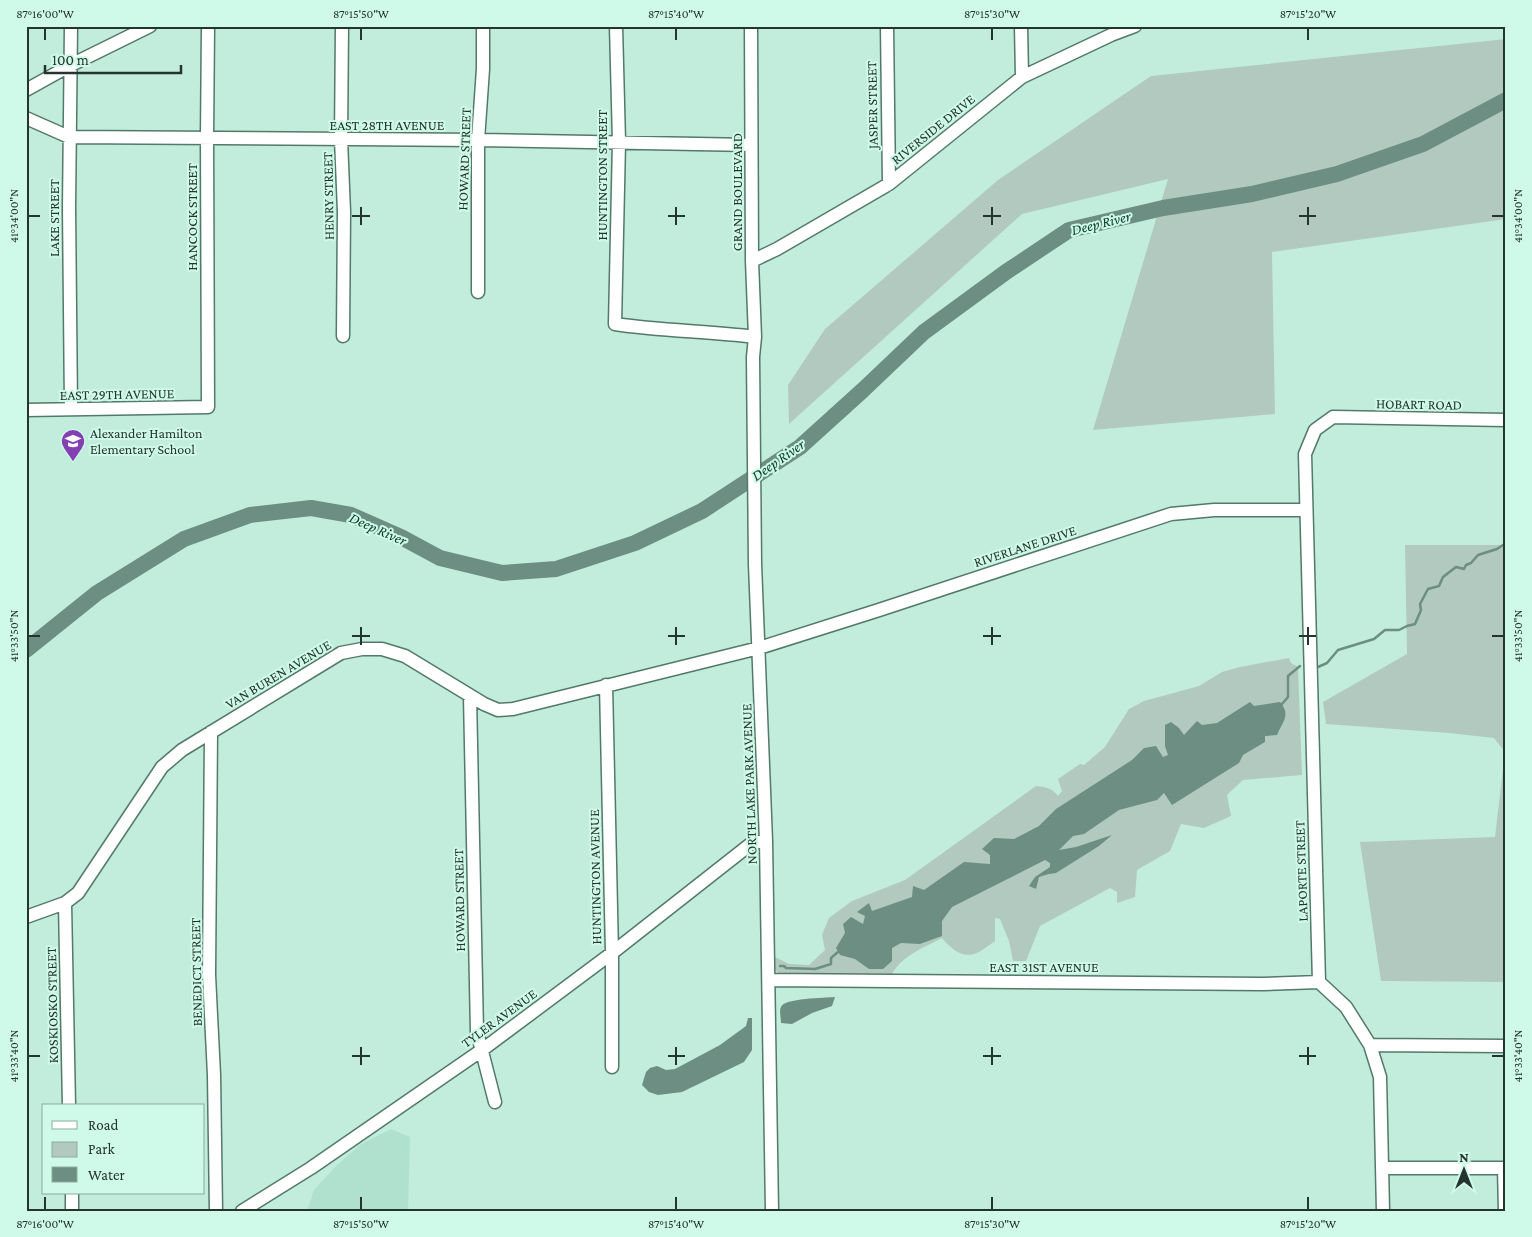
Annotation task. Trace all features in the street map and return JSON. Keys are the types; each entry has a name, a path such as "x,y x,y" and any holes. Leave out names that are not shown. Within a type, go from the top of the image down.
{"street":[{"name":"LAKE STREET","path":"71,26 69,137 71,409"},
{"path":"26,90 71,65 150,26"},
{"name":"HANCOCK STREET","path":"208,26 208,407"},
{"name":"HENRY STREET","path":"342,26 343,336"},
{"name":"HOWARD STREET","path":"478,292 478,140 483,69 483,26"},
{"name":"HUNTINGTON STREET","path":"616,26 619,142 615,324 755,337"},
{"name":"GRAND BOULEVARD","path":"751,26 752,261 755,337 753,357"},
{"name":"JASPER STREET","path":"887,26 889,184"},
{"path":"1021,26 1022,77"},
{"name":"RIVERSIDE DRIVE","path":"752,261 777,249 889,184 1022,77 1111,35 1135,26"},
{"name":"EAST 28TH AVENUE","path":"26,118 69,137 478,140 751,145"},
{"name":"NORTH LAKE PARK AVENUE","path":"753,357 755,564 766,841 772,1211"},
{"name":"EAST 29TH AVENUE","path":"26,410 208,407"},
{"name":"HOBART ROAD","path":"1333,417 1506,420"},
{"name":"LAPORTE STREET","path":"1319,982 1305,454 1315,430 1333,417"},
{"name":"RIVERLANE DRIVE","path":"759,648 1171,514 1214,510 1306,510"},
{"name":"VAN BUREN AVENUE","path":"26,917 65,903 78,893 162,768 182,750 341,653 362,649 382,649 405,656 470,696 498,710 513,709 759,648"},
{"name":"HUNTINGTON AVENUE","path":"606,685 612,953 612,1068"},
{"name":"HOWARD STREET","path":"470,696 477,1032 495,1102"},
{"name":"BENEDICT STREET","path":"211,732 210,976 216,1211"},
{"name":"TYLER AVENUE","path":"242,1211 311,1168 482,1050 612,953 752,843 766,841"},
{"name":"KOSKIOSKO STREET","path":"65,903 70,1104"},
{"name":"EAST 31ST AVENUE","path":"769,980 1263,984 1319,982"},
{"path":"1319,982 1346,1007 1370,1045 1380,1077 1384,1211"},
{"path":"1370,1045 1506,1046"},
{"path":"1383,1168 1505,1168 1505,1211"},
{"path":"72,1194 72,1211"}],"shaded area":[{"path":"391,1129 410,1137 408,1211 307,1211 314,1190 336,1166 360,1145"}],"green space":[{"path":"1506,39 1506,219 1272,252 1275,414 1093,430 1168,179 1022,214 789,424 788,385 825,329 998,180 1151,76"},
{"path":"1405,545 1506,545 1506,982 1381,981 1360,842 1495,837 1505,752 1494,738 1326,724 1323,702 1407,654"},
{"path":"1289,658 1291,663 1298,667 1302,775 1243,780 1227,795 1231,816 1204,828 1181,824 1170,851 1137,870 1135,897 1117,903 1117,892 1110,888 1040,926 1026,961 1013,961 1009,941 1000,919 995,918 995,941 979,952 969,955 960,953 942,938 908,957 892,974 778,973 773,967 771,955 789,964 809,965 825,950 822,935 829,918 852,901 905,880 1036,786 1048,788 1058,796 1062,791 1058,779 1080,764 1084,765 1105,747 1129,709 1144,701 1199,686 1222,672"}],"water":[{"path":"1250,702 1254,706 1280,702 1285,711 1285,718 1277,735 1265,736 1265,742 1243,755 1239,763 1172,805 1164,793 1157,800 1119,810 1084,834 1073,836 1059,850 1076,847 1112,835 1099,846 1056,873 1039,877 1036,889 1029,886 1035,877 1050,867 1050,863 1045,860 952,907 942,921 942,936 920,944 901,943 892,948 892,961 883,969 869,969 855,959 840,955 836,948 845,933 843,924 851,917 863,924 865,916 857,912 869,903 872,911 912,897 913,886 924,890 964,862 990,864 990,855 982,849 994,838 1014,839 1039,826 1056,809 1132,760 1144,748 1156,746 1163,757 1168,755 1165,746 1165,725 1171,722 1184,735 1197,721 1202,725 1217,723"},
{"path":"835,997 832,1006 812,1013 792,1024 781,1023 780,1009 784,1004 797,1000"},
{"path":"748,1018 752,1018 752,1050 744,1062 682,1092 658,1095 649,1092 642,1085 646,1072 650,1068 657,1066 666,1070 675,1069 720,1045 746,1026"}],"waterway":[{"name":"Deep River","path":"26,650 97,593 184,539 250,515 311,508 351,515 401,537 440,558 502,573 556,569 635,543 702,511 800,447 924,332 1006,272 1069,230 1163,208 1252,194 1337,174 1423,144 1506,100"},
{"path":"1318,667 1327,663 1338,650 1374,639 1385,630 1399,630 1415,624 1421,610 1420,604 1428,589 1439,586 1443,577 1456,567 1464,569 1478,555 1497,549 1506,543"},
{"path":"1282,704 1288,697 1288,676 1300,666"},
{"path":"780,966 815,969 831,964 831,958 838,952"}],"place":[{"name":"Alexander Hamilton Elementary School","path":"73,462"}]}
